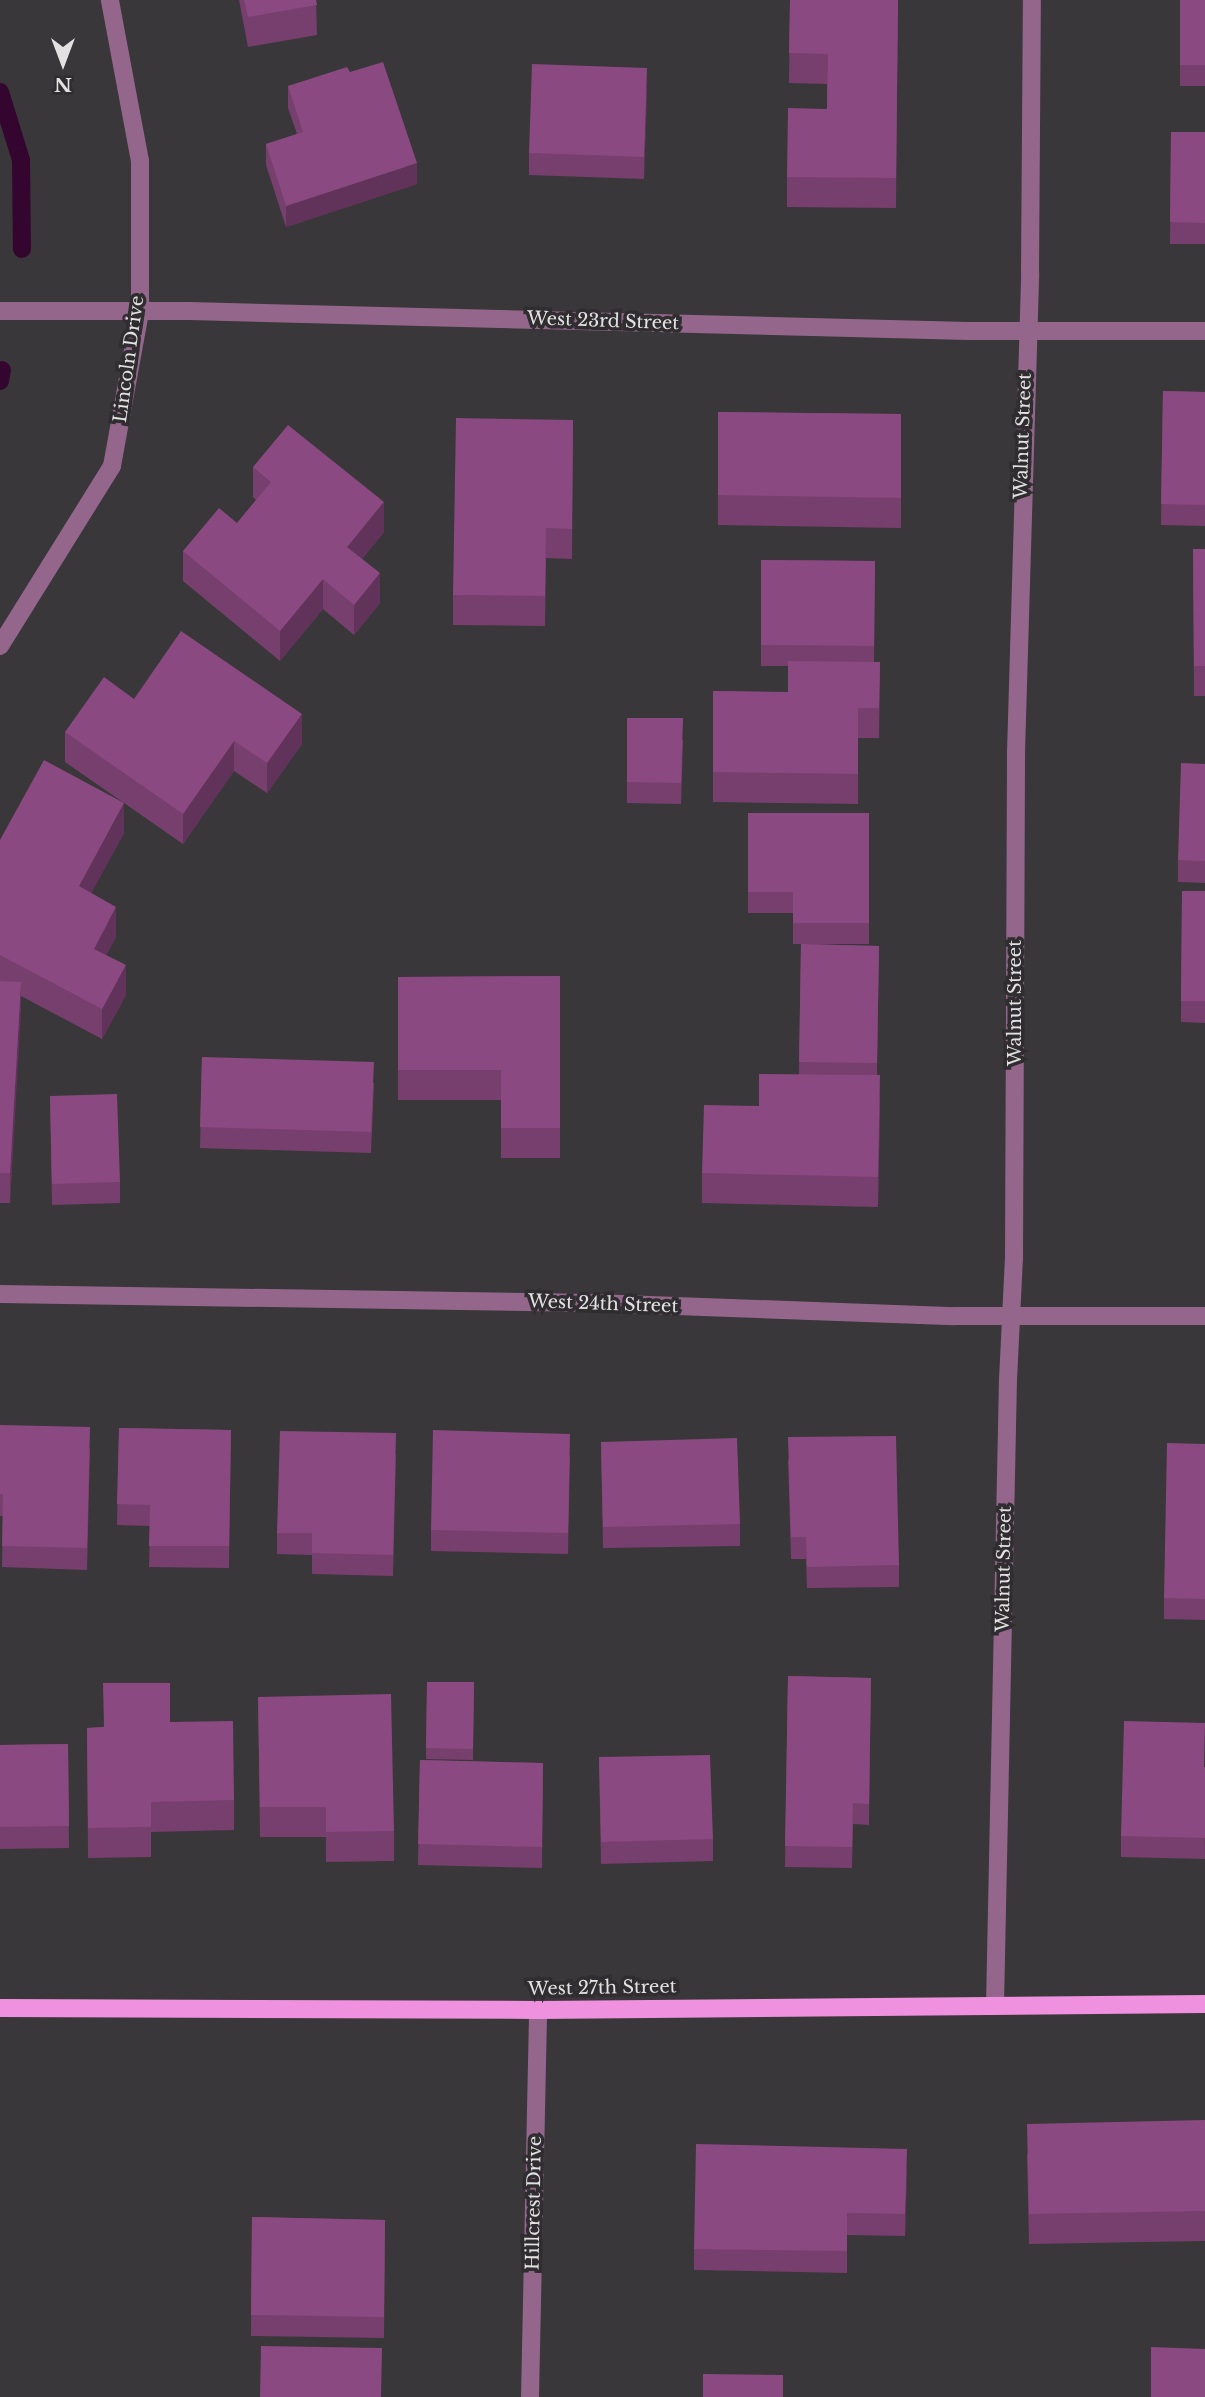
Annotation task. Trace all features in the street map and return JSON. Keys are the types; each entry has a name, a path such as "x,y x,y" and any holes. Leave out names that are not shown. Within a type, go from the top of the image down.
{"main road":[{"name":"West 27th Street","path":"0,2008 538,2010 1205,2004"}],"street":[{"name":"Lincoln Drive","path":"0,646 112,466 140,312 140,161 110,0"},
{"name":"Walnut Street","path":"995,2005 1011,1317 1016,752 1032,0"},
{"name":"West 23rd Street","path":"0,312 140,312 1027,330 1205,331"},
{"name":"West 24th Street","path":"0,1294 595,1303 1011,1317 1205,1316"},
{"name":"Hillcrest Drive","path":"530,2397 538,2010"}],"building":[{"path":"244,0 316,0 317,5 248,17"},
{"path":"790,0 898,0 896,178 787,177 788,108 827,109 828,54 789,53"},
{"path":"1180,0 1205,0 1205,65 1180,65"},
{"path":"383,62 417,163 286,206 266,144 303,132 288,86 347,67 350,72"},
{"path":"532,64 647,68 644,157 529,153"},
{"path":"1171,132 1205,132 1205,223 1170,222"},
{"path":"1163,391 1205,392 1205,505 1161,504"},
{"path":"718,412 901,414 901,498 718,495"},
{"path":"456,418 573,420 572,529 546,528 545,596 453,595"},
{"path":"288,425 384,502 347,547 380,573 354,605 323,579 280,631 183,551 219,508 237,523 271,482 253,467"},
{"path":"1193,549 1205,549 1205,666 1194,666"},
{"path":"761,560 875,561 874,646 761,645"},
{"path":"181,631 302,714 267,763 234,741 183,814 65,732 104,677 134,699"},
{"path":"788,661 880,662 879,708 858,708 858,774 713,772 713,691 788,692"},
{"path":"627,718 683,718 681,783 627,782"},
{"path":"44,760 124,803 79,886 116,907 94,949 126,965 102,1009 0,955 0,840"},
{"path":"1181,763 1205,764 1205,861 1178,860"},
{"path":"748,813 869,813 869,923 793,923 793,892 748,892"},
{"path":"1182,891 1205,891 1205,1001 1181,1001"},
{"path":"801,944 879,946 877,1063 799,1062"},
{"path":"560,976 560,1128 501,1128 501,1070 398,1070 398,977"},
{"path":"0,981 21,982 10,1173 0,1173"},
{"path":"202,1057 374,1062 371,1132 200,1127"},
{"path":"759,1074 880,1075 878,1177 702,1173 704,1105 759,1106"},
{"path":"117,1094 120,1182 52,1184 50,1096"},
{"path":"0,1425 90,1427 87,1548 2,1546"},
{"path":"119,1428 231,1430 229,1546 149,1546 150,1505 117,1504"},
{"path":"433,1430 570,1434 568,1533 431,1530"},
{"path":"280,1431 396,1433 393,1555 312,1553 312,1533 277,1533"},
{"path":"896,1436 899,1565 807,1567 806,1537 791,1537 788,1437"},
{"path":"737,1438 740,1524 603,1527 601,1442"},
{"path":"1167,1443 1205,1444 1205,1599 1164,1598"},
{"path":"788,1676 871,1678 869,1804 853,1803 852,1847 785,1846"},
{"path":"427,1682 474,1682 473,1749 426,1748"},
{"path":"103,1683 170,1683 170,1722 233,1721 234,1800 151,1802 151,1827 88,1828 87,1728 104,1727"},
{"path":"391,1694 394,1831 326,1832 326,1807 260,1807 258,1697"},
{"path":"1124,1721 1205,1723 1205,1838 1121,1836"},
{"path":"68,1744 69,1826 0,1827 0,1745"},
{"path":"710,1755 713,1839 601,1842 599,1757"},
{"path":"420,1760 543,1763 542,1847 418,1844"},
{"path":"1205,2120 1205,2211 1029,2214 1027,2124"},
{"path":"696,2144 907,2149 905,2214 847,2213 847,2251 694,2249"},
{"path":"252,2217 385,2220 384,2317 251,2315"},
{"path":"261,2346 382,2348 381,2397 260,2397"},
{"path":"1151,2347 1205,2349 1205,2397 1151,2397"},
{"path":"703,2374 783,2375 783,2397 703,2397"}],"waterway":[{"path":"0,92 21,160 22,249"},
{"path":"0,381 2,370"}]}
